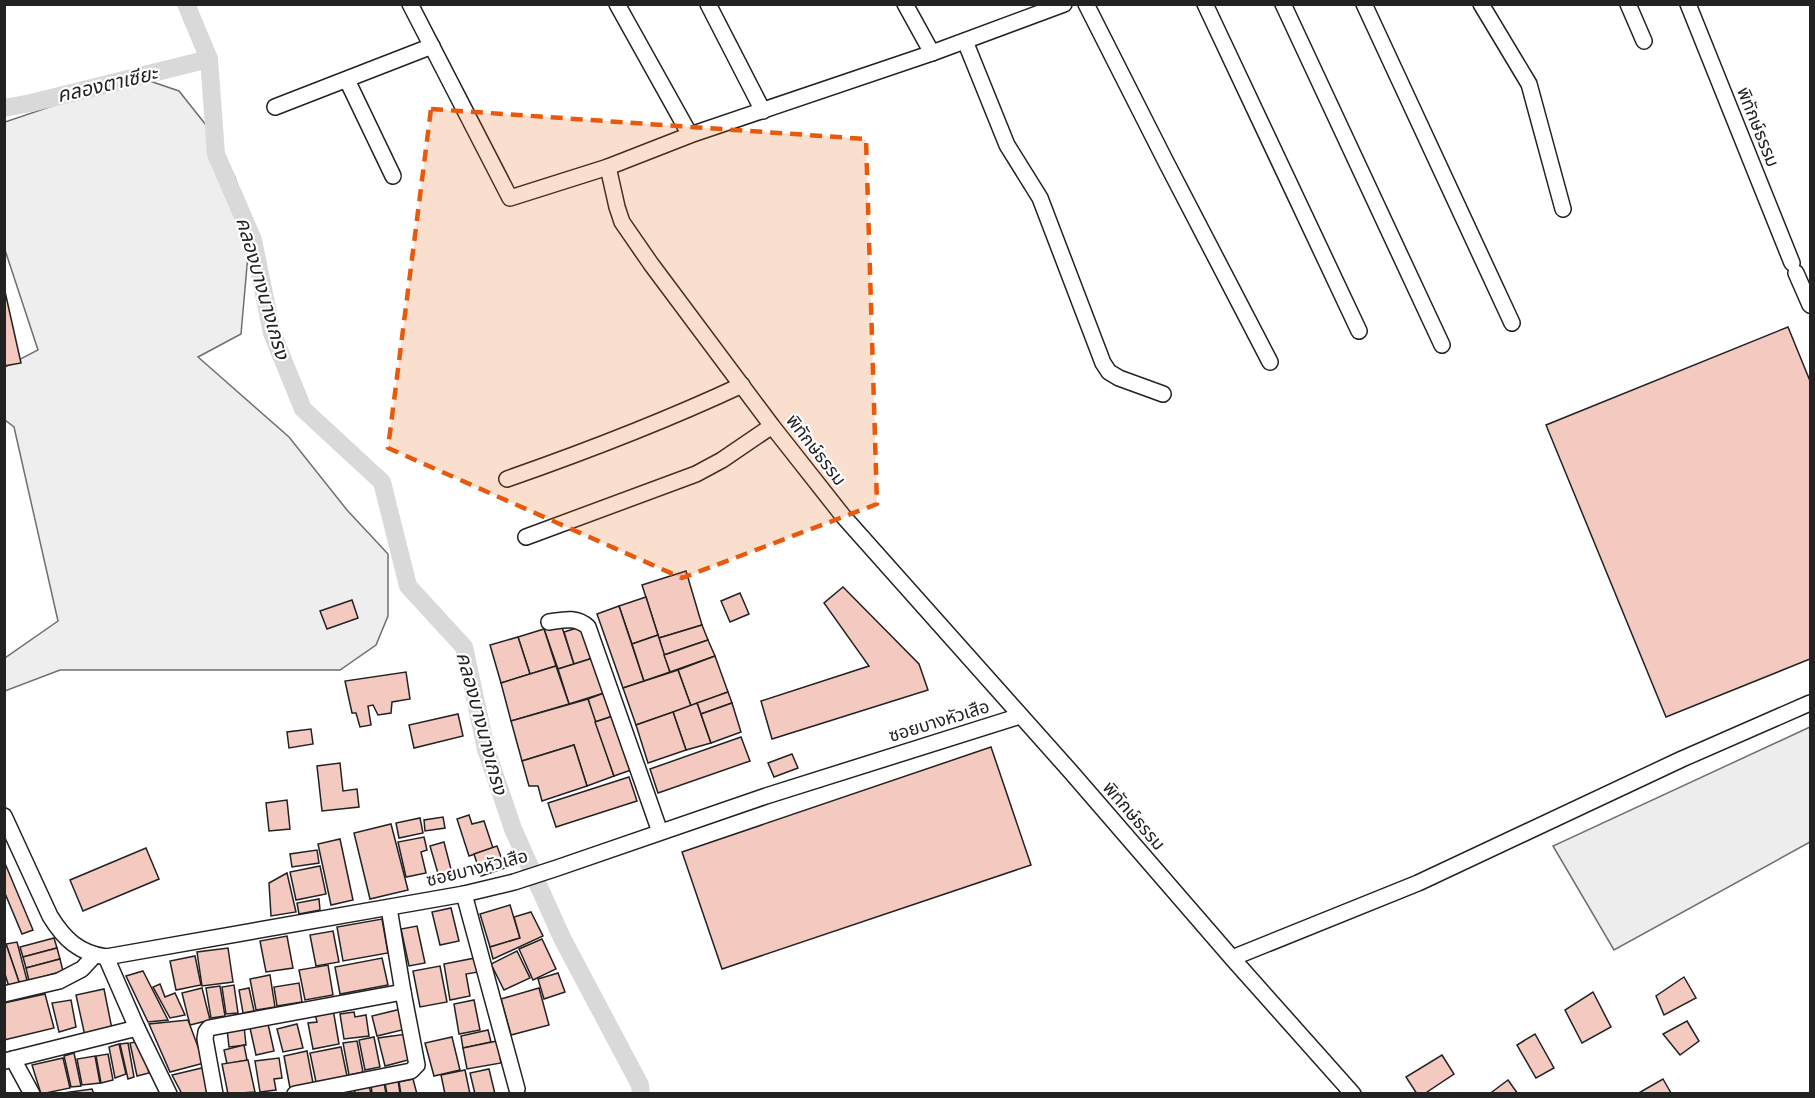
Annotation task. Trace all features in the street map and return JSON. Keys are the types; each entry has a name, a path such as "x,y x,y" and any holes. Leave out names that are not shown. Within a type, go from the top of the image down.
{"street":[{"path":"410,4 510,198 608,167 690,135 932,53 1064,4"},
{"path":"617,4 690,135"},
{"path":"708,4 763,111"},
{"path":"905,4 932,53"},
{"path":"1086,4 1270,362"},
{"path":"1205,4 1359,332"},
{"path":"1283,4 1442,345"},
{"path":"1364,4 1512,323"},
{"path":"1481,4 1529,84 1563,208"},
{"path":"1628,4 1644,41"},
{"name":"พิทักษ์ธรรม","path":"1688,4 1810,305"},
{"path":"965,41 1007,145 1040,198 1103,363 1109,372 1119,378 1163,394"},
{"path":"276,107 432,46"},
{"path":"347,80 393,176"},
{"name":"พิทักษ์ธรรม","path":"608,167 622,222 772,426 843,516 1353,1094"},
{"path":"507,479 602,445 742,385"},
{"path":"526,537 696,474 722,460 772,426"},
{"path":"549,622 574,619 582,621 588,627 660,832"},
{"path":"1232,958 1418,883 1682,759 1810,704"},
{"name":"ซอยบางหัวเสือ","path":"100,956 389,908 514,882 766,796 1020,716"},
{"path":"4,816 50,916 59,931 72,944 100,956 169,1094"},
{"path":"464,894 517,1089"},
{"path":"295,1094 414,1069 417,1060 389,908"},
{"path":"4,993 59,981 100,956"},
{"path":"215,1094 205,1039 209,1028 403,992"},
{"path":"32,1094 9,1060 137,1028"}],"highlighted area":[{"path":"431,109 866,139 877,504 682,578 388,448"}],"shaded area":[{"path":"138,77 179,91 206,125 235,177 250,232 241,334 198,357 289,437 347,510 388,554 388,616 376,645 340,670 60,670 5,691 5,658 58,621 14,427 5,420 5,367 38,350 5,250 5,122"},
{"path":"1810,727 1810,842 1614,950 1553,846"}],"building":[{"path":"4,287 21,363 4,366"},
{"path":"1788,327 1810,381 1810,659 1666,717 1546,425"},
{"path":"686,571 702,625 659,638 642,585"},
{"path":"843,587 919,664 928,690 772,739 761,701 869,666 824,603"},
{"path":"740,593 749,614 730,622 721,601"},
{"path":"646,597 658,635 632,644 619,606"},
{"path":"352,600 358,618 327,629 320,611"},
{"path":"619,606 644,681 623,688 597,614"},
{"path":"561,624 574,664 558,669 544,629"},
{"path":"702,625 708,640 664,655 659,638"},
{"path":"583,626 593,658 574,664 564,632"},
{"path":"544,629 556,666 530,674 518,637"},
{"path":"658,635 670,672 644,681 632,644"},
{"path":"518,637 530,674 501,683 490,645"},
{"path":"708,640 715,656 670,672 664,655"},
{"path":"715,656 728,692 691,706 678,670"},
{"path":"593,658 604,693 569,704 558,669"},
{"path":"556,666 569,704 511,721 501,683"},
{"path":"678,670 691,706 636,725 623,688"},
{"path":"406,672 410,699 392,702 391,713 378,715 373,705 368,706 371,725 360,727 356,713 352,713 345,681"},
{"path":"728,692 732,703 701,714 697,703"},
{"path":"604,693 613,716 595,722 588,699"},
{"path":"588,699 614,776 587,786 574,745 522,761 511,721"},
{"path":"697,703 711,743 686,750 673,712"},
{"path":"732,703 741,732 711,743 701,714"},
{"path":"673,712 686,750 648,763 636,725"},
{"path":"458,714 463,736 414,748 409,725"},
{"path":"613,716 631,770 614,776 595,722"},
{"path":"311,729 313,744 289,748 287,732"},
{"path":"741,737 750,761 658,793 650,769"},
{"path":"574,745 587,786 542,801 538,786 529,786 522,761"},
{"path":"991,747 1031,865 722,969 682,852"},
{"path":"792,754 798,768 774,777 768,763"},
{"path":"340,763 343,791 357,789 359,807 322,811 317,766"},
{"path":"629,777 637,801 556,827 548,803"},
{"path":"287,800 290,829 269,831 266,803"},
{"path":"469,815 472,824 484,821 493,848 469,856 457,819"},
{"path":"443,817 445,828 425,831 424,820"},
{"path":"420,818 423,833 399,838 396,823"},
{"path":"391,824 408,890 370,899 354,833"},
{"path":"424,837 427,850 421,852 426,873 406,877 398,842"},
{"path":"340,839 353,900 331,905 318,844"},
{"path":"444,842 452,873 439,877 430,846"},
{"path":"497,846 505,868 481,876 474,854"},
{"path":"146,848 159,879 83,911 70,880"},
{"path":"317,850 319,863 292,867 290,854"},
{"path":"4,861 33,930 22,934 4,891"},
{"path":"320,866 326,894 296,900 290,872"},
{"path":"287,873 296,912 271,916 269,883"},
{"path":"319,899 320,910 299,914 297,903"},
{"path":"510,905 520,938 490,947 480,914"},
{"path":"451,908 459,941 440,945 432,912"},
{"path":"531,912 543,936 493,959 490,947 520,938 514,917"},
{"path":"382,919 388,953 343,961 337,927"},
{"path":"417,926 425,963 409,966 401,929"},
{"path":"333,931 339,962 316,966 310,935"},
{"path":"287,936 293,968 266,972 260,941"},
{"path":"54,938 57,948 23,957 20,947"},
{"path":"542,939 556,969 533,980 519,949"},
{"path":"17,942 28,984 20,985 6,944"},
{"path":"4,944 6,944 20,985 9,987 4,971"},
{"path":"57,948 60,959 26,968 23,957"},
{"path":"228,948 233,982 202,986 197,952"},
{"path":"517,951 530,978 504,990 491,964"},
{"path":"195,956 201,985 176,990 170,961"},
{"path":"382,958 388,985 340,994 335,967"},
{"path":"475,958 478,972 466,974 470,996 450,1000 444,964"},
{"path":"60,959 63,971 29,981 26,968"},
{"path":"328,965 333,995 305,1000 299,970"},
{"path":"440,966 447,1002 420,1007 413,971"},
{"path":"143,971 168,1020 148,1022 126,976"},
{"path":"558,973 565,992 544,999 538,979"},
{"path":"270,975 275,1007 256,1010 250,979"},
{"path":"1684,977 1696,998 1664,1015 1656,996"},
{"path":"299,983 302,1002 277,1006 274,987"},
{"path":"160,984 165,997 175,993 185,1015 170,1018 153,987"},
{"path":"234,985 238,1013 226,1014 222,987"},
{"path":"220,986 225,1016 211,1018 206,988"},
{"path":"202,988 210,1020 190,1025 182,993"},
{"path":"249,988 254,1011 243,1013 239,990"},
{"path":"539,988 549,1025 511,1035 501,999"},
{"path":"104,989 112,1029 85,1036 76,995"},
{"path":"1593,992 1611,1027 1582,1043 1565,1010"},
{"path":"45,994 54,1028 4,1040 4,1003"},
{"path":"71,1000 76,1027 59,1032 52,1003"},
{"path":"474,1000 480,1030 459,1034 454,1004"},
{"path":"333,1009 339,1044 313,1049 308,1023 317,1022 315,1013"},
{"path":"401,1009 406,1029 377,1036 372,1016"},
{"path":"354,1012 355,1017 366,1015 369,1036 344,1039 340,1014"},
{"path":"188,1020 204,1063 170,1072 149,1024"},
{"path":"1687,1021 1699,1041 1680,1055 1663,1034"},
{"path":"268,1024 274,1051 256,1055 250,1028"},
{"path":"297,1024 303,1048 283,1052 277,1029"},
{"path":"244,1026 246,1045 229,1047 227,1029"},
{"path":"488,1030 491,1042 463,1048 461,1036"},
{"path":"407,1034 412,1059 385,1066 378,1038"},
{"path":"1535,1034 1554,1068 1536,1078 1517,1045"},
{"path":"374,1037 380,1067 365,1070 359,1040"},
{"path":"452,1037 460,1070 434,1076 425,1043"},
{"path":"141,1041 149,1073 137,1076 130,1043"},
{"path":"357,1041 363,1072 349,1075 343,1043"},
{"path":"497,1041 501,1063 467,1069 463,1048"},
{"path":"128,1043 134,1077 128,1079 120,1044"},
{"path":"119,1044 126,1074 115,1078 109,1047"},
{"path":"244,1045 247,1060 227,1064 224,1050"},
{"path":"341,1047 347,1076 316,1082 310,1053"},
{"path":"307,1051 313,1083 290,1088 284,1056"},
{"path":"74,1053 81,1086 71,1087 64,1056"},
{"path":"108,1054 113,1080 101,1083 96,1056"},
{"path":"1442,1055 1454,1074 1424,1094 1417,1094 1406,1077"},
{"path":"95,1056 100,1083 82,1085 77,1059"},
{"path":"63,1058 70,1088 41,1094 32,1065"},
{"path":"279,1058 282,1078 274,1079 276,1090 260,1092 255,1061"},
{"path":"248,1060 255,1092 228,1094 222,1064"},
{"path":"206,1067 210,1094 182,1094 172,1075"},
{"path":"489,1069 495,1094 475,1094 470,1073"},
{"path":"465,1070 470,1094 445,1094 441,1075"},
{"path":"413,1079 417,1094 401,1094 399,1082"},
{"path":"1663,1079 1671,1093 1637,1094"},
{"path":"398,1080 400,1094 387,1094 385,1083"},
{"path":"1508,1080 1518,1094 1494,1094 1492,1092"},
{"path":"384,1082 386,1094 372,1094 371,1084"},
{"path":"369,1085 371,1094 355,1094 354,1087"},
{"path":"92,1089 94,1094 63,1093"}],"waterway":[{"name":"คลองบางนางเกรง","path":"186,4 209,59 216,154 253,240 272,333 303,409 382,482 408,586 464,647 486,749 513,829 562,938 640,1085 641,1094"},
{"name":"คลองตาเซียะ","path":"4,108 209,59"}]}
